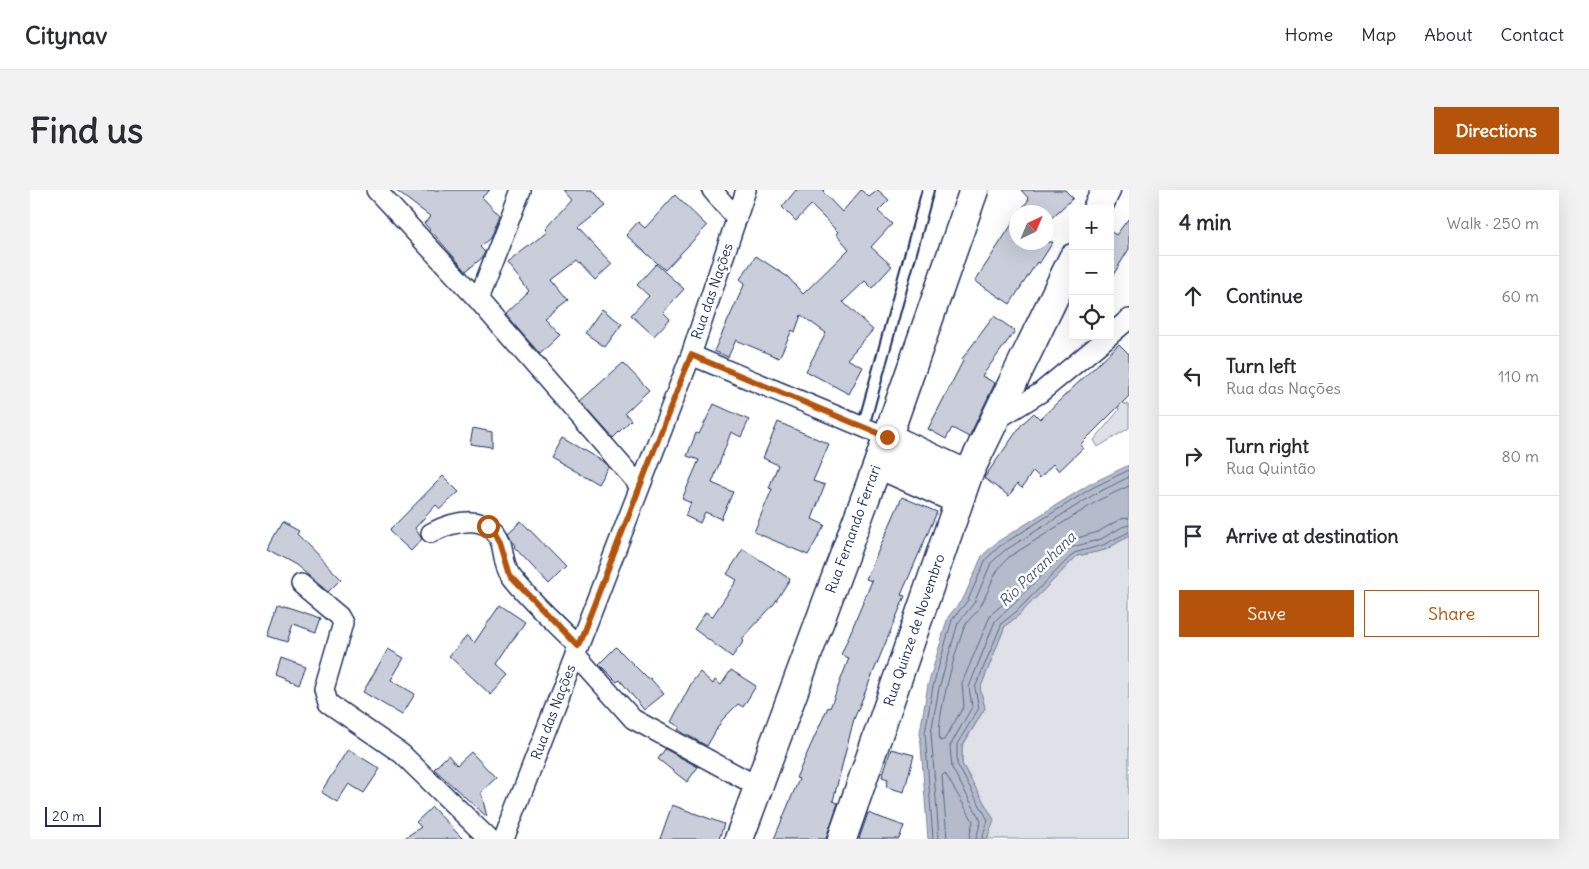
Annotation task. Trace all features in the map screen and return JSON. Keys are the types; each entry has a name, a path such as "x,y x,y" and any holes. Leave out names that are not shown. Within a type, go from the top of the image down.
{"main road":[{"name":"Rua Fernando Ferrari","path":"739,839 758,787 888,468 886,437 974,190"},
{"path":"1099,205 1106,190"},
{"name":"Rua Quinze de Novembro","path":"842,839 963,487 992,423 1069,266"},
{"path":"886,437 963,487"},
{"path":"888,468 963,487"}],"street":[{"path":"376,190 478,300 639,485"},
{"path":"478,300 520,190"},
{"path":"712,190 736,219"},
{"name":"Rua das Nações","path":"504,839 639,485 691,355 746,190"},
{"path":"1114,332 1129,319"},
{"path":"992,423 1040,393 1104,340"},
{"path":"691,355 886,437"},
{"path":"432,533 454,522 476,522 488,526 495,532 500,542 510,575 633,719 758,787"},
{"path":"301,584 339,616 343,623 324,689 328,702 402,754 489,839"}],"lane":[{"path":"886,437 928,190"}],"shaded area":[{"path":"1116,401 1129,405 1129,428 1098,447 1094,440 1119,410"},
{"path":"1129,536 1129,839 987,839 994,820 962,764 962,747 985,708 980,689 1005,626 1019,615 1077,556 1105,550"}],"water":[{"name":"Rio Paranhana","path":"1129,465 1129,536 1105,550 1077,556 1019,615 1005,626 980,689 985,708 962,746 962,764 994,820 987,839 928,839 920,732 928,685 948,617 964,597 982,556 997,542 1090,484"}],"building":[{"path":"395,190 490,190 482,197 499,215 490,238 480,247 485,252 482,258 466,271 424,223 431,217"},
{"path":"562,190 593,190 606,206 578,228 612,264 595,280 577,261 552,280 568,300 544,318 560,335 540,354 505,314 529,291 507,263 548,231 546,228 571,200"},
{"path":"796,190 825,190 823,192 842,212 861,190 869,197 878,190 889,200 878,211 892,224 871,247 892,266 872,288 865,281 843,302 873,330 847,359 863,367 849,394 806,371 826,333 801,315 795,332 792,330 779,358 736,340 728,357 714,351 745,283 740,279 756,256 788,277 803,294 849,249 836,234 838,232 811,205 796,221 782,207"},
{"path":"1021,190 1065,190 1073,198 1054,216 1054,205 1025,205 1029,199"},
{"path":"675,195 707,226 665,270 626,235 638,222 645,228"},
{"path":"1129,218 1129,249 1114,273 1114,234 1116,235"},
{"path":"1009,229 1009,250 1048,250 1039,264 1037,262 1010,304 975,281"},
{"path":"656,264 684,289 663,312 670,319 654,336 631,315 649,296 637,285"},
{"path":"602,309 622,324 605,347 585,333"},
{"path":"994,316 1015,331 982,376 995,383 969,437 952,428 946,439 928,429 963,361 962,359"},
{"path":"1119,344 1129,354 1129,396 1080,445 1083,448 1059,471 1053,464 1040,478 1033,471 1022,488 1017,484 1009,496 984,478 1022,424 1034,413 1040,419"},
{"path":"623,363 649,390 625,413 631,420 613,438 580,401"},
{"path":"714,404 749,420 741,437 731,432 712,483 733,492 721,519 705,512 700,523 685,516 691,503 682,499 699,460 687,456 696,433 699,434"},
{"path":"778,422 829,444 813,481 825,485 812,519 825,525 808,555 754,532 772,489 769,488 778,465 763,458"},
{"path":"473,428 492,432 492,447 470,444"},
{"path":"562,438 604,462 608,467 598,484 551,457"},
{"path":"443,476 459,492 440,509 436,505 415,528 422,539 411,551 389,531"},
{"path":"902,497 937,512 901,595 905,596 854,719 833,801 838,803 826,839 774,839 799,779 796,778 828,707 830,708 849,658 841,655 872,581 866,579"},
{"path":"521,521 566,567 549,584 514,547 508,533"},
{"path":"282,522 299,531 297,534 341,579 328,592 296,565 267,549"},
{"path":"743,549 790,579 774,604 742,639 744,641 732,657 694,629 706,612 712,617 737,580 727,574"},
{"path":"278,604 321,618 316,632 293,624 287,642 268,636"},
{"path":"500,605 525,622 497,664 509,675 491,695 449,656 467,636 474,643"},
{"path":"616,647 648,679 650,678 664,694 644,710 620,680 617,682 599,664"},
{"path":"388,649 404,658 391,680 415,694 402,715 363,692"},
{"path":"281,658 306,667 299,684 276,675"},
{"path":"731,670 756,686 743,707 738,704 722,720 707,746 678,730 680,727 671,722 692,682 700,672 713,684 715,680 721,685"},
{"path":"348,749 380,769 364,793 349,784 337,802 321,792"},
{"path":"665,749 698,767 687,782 658,759"},
{"path":"891,749 914,755 904,792 886,787 888,779 882,777"},
{"path":"471,752 496,778 481,792 487,817 434,769 448,755 457,765"},
{"path":"672,805 724,824 719,839 660,839"},
{"path":"432,807 463,839 403,839 421,827 416,822"},
{"path":"868,813 904,826 899,839 859,839"}],"route":[{"path":"488,526 495,532 500,542 510,575 578,646 691,355 887,437"}]}
